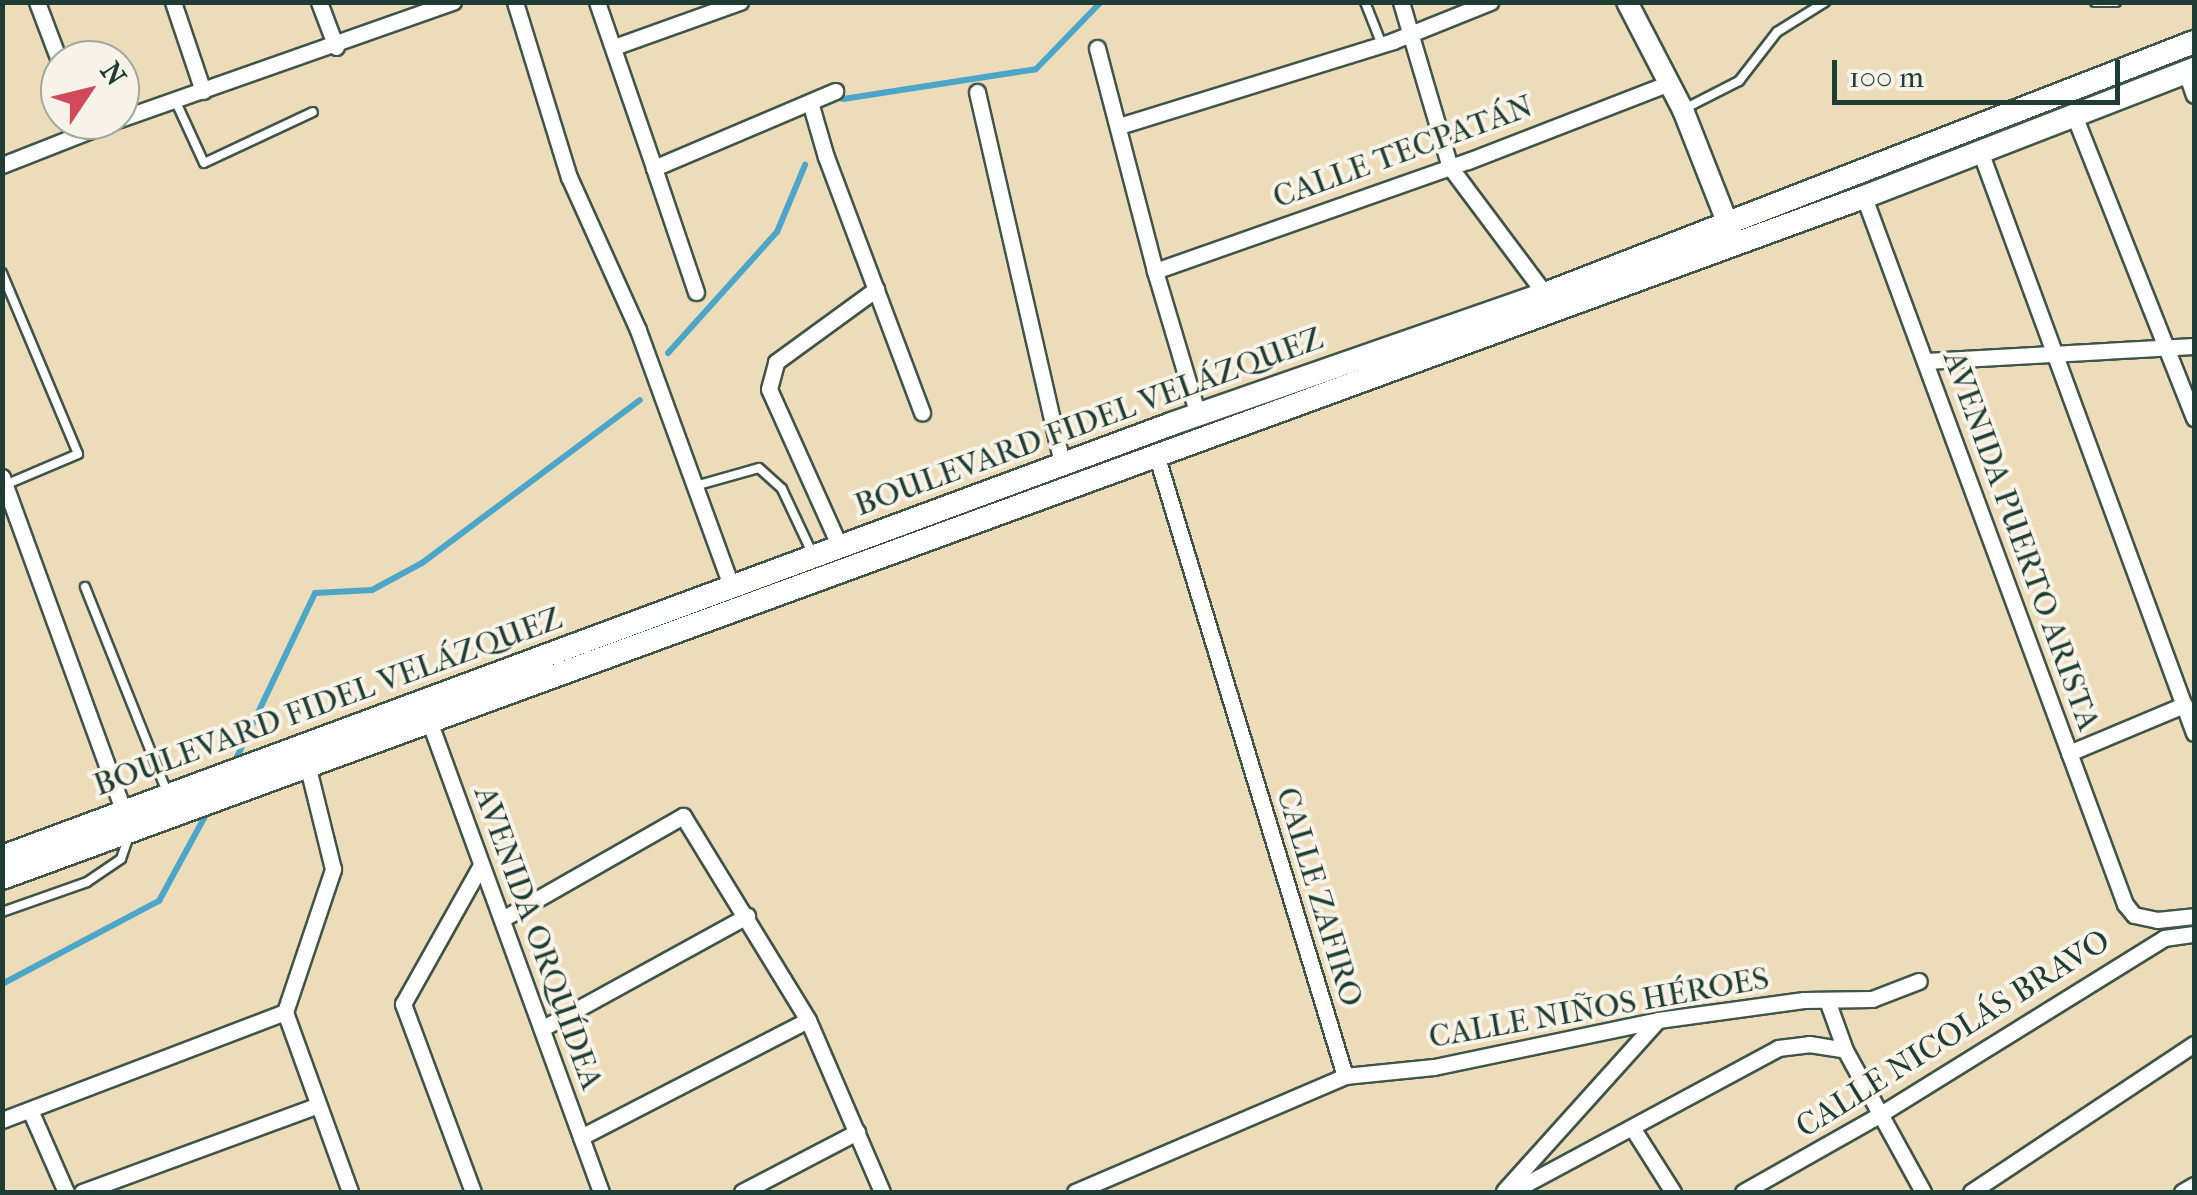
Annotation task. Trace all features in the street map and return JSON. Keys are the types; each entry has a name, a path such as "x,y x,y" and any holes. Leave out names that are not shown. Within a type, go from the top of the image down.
{"main road":[{"name":"BOULEVARD FIDEL VELÁZQUEZ","path":"2,878 127,822 882,543 1156,454 1731,233 2194,42"},
{"name":"BOULEVARD FIDEL VELÁZQUEZ","path":"426,712 732,586 840,547 882,543 1062,464 1198,414 1731,233 1864,196 2190,70"},
{"name":"BOULEVARD FIDEL VELÁZQUEZ","path":"2,857 127,822 168,796 207,792"}],"street":[{"path":"36,2 51,40"},
{"path":"173,2 204,90"},
{"path":"319,2 336,47"},
{"path":"140,112 336,47 454,2"},
{"path":"515,2 569,177 638,330 732,586"},
{"path":"596,2 696,292"},
{"path":"614,46 740,2"},
{"path":"1401,2 1450,167 1545,294"},
{"path":"1120,126 1382,44 1490,2"},
{"path":"1627,2 1683,110 1731,233"},
{"path":"1097,48 1155,271 1198,414"},
{"path":"2190,70 2194,95"},
{"name":"CALLE TECPATÁN","path":"1155,271 1450,167 1669,84"},
{"path":"654,168 835,91"},
{"path":"977,92 1062,464"},
{"path":"810,102 826,157 922,413"},
{"path":"2074,114 2194,418"},
{"path":"2,165 53,140"},
{"path":"1980,152 2194,733"},
{"name":"AVENIDA PUERTO ARISTA","path":"1864,196 2125,904 2134,916 2157,920 2194,916"},
{"path":"840,547 769,388 776,362 876,289"},
{"path":"1926,362 2194,346"},
{"name":"CALLE ZAFIRO","path":"1156,454 1345,1076"},
{"path":"4,481 127,822"},
{"path":"2069,752 2184,705"},
{"name":"AVENIDA ORQUÍDEA","path":"426,712 601,1192"},
{"path":"305,756 333,869 285,1012 350,1192"},
{"path":"504,918 683,816 808,1020 882,1192"},
{"path":"474,1192 403,1004 481,865"},
{"path":"543,1028 747,916"},
{"name":"CALLE NICOLÁS BRAVO","path":"1743,1192 1879,1115 2164,938 2194,934"},
{"name":"CALLE NIÑOS HÉROES","path":"1345,1076 1434,1067 1658,1020 1804,1000 1872,999 1919,981"},
{"path":"1828,1002 1846,1050 1923,1192"},
{"path":"2,1120 285,1012"},
{"path":"582,1137 808,1020"},
{"path":"1503,1192 1658,1020"},
{"path":"1511,1192 1778,1048 1809,1044 1846,1050"},
{"path":"1970,1192 2194,1044"},
{"path":"1075,1192 1345,1076"},
{"path":"82,1192 319,1105"},
{"path":"30,1110 66,1192"},
{"path":"1633,1129 1673,1192"},
{"path":"742,1192 857,1132"},
{"path":"2182,1192 2194,1185"}],"lane":[{"path":"1365,2 1382,44"},
{"path":"1683,110 1739,80 1778,32 1825,2"},
{"path":"2095,2 2116,2"},
{"path":"175,100 204,162 313,112"},
{"path":"2,273 78,454 4,481"},
{"path":"696,486 759,468 782,490 814,557"},
{"path":"85,587 168,796"},
{"path":"2,912 88,882 111,867 126,851 127,822"}],"waterway":[{"path":"843,99 1036,69 1101,2"},
{"path":"668,353 777,232 805,165"},
{"path":"234,763 315,593 372,590 422,563 640,400"},
{"path":"2,984 159,901 209,809"}]}
